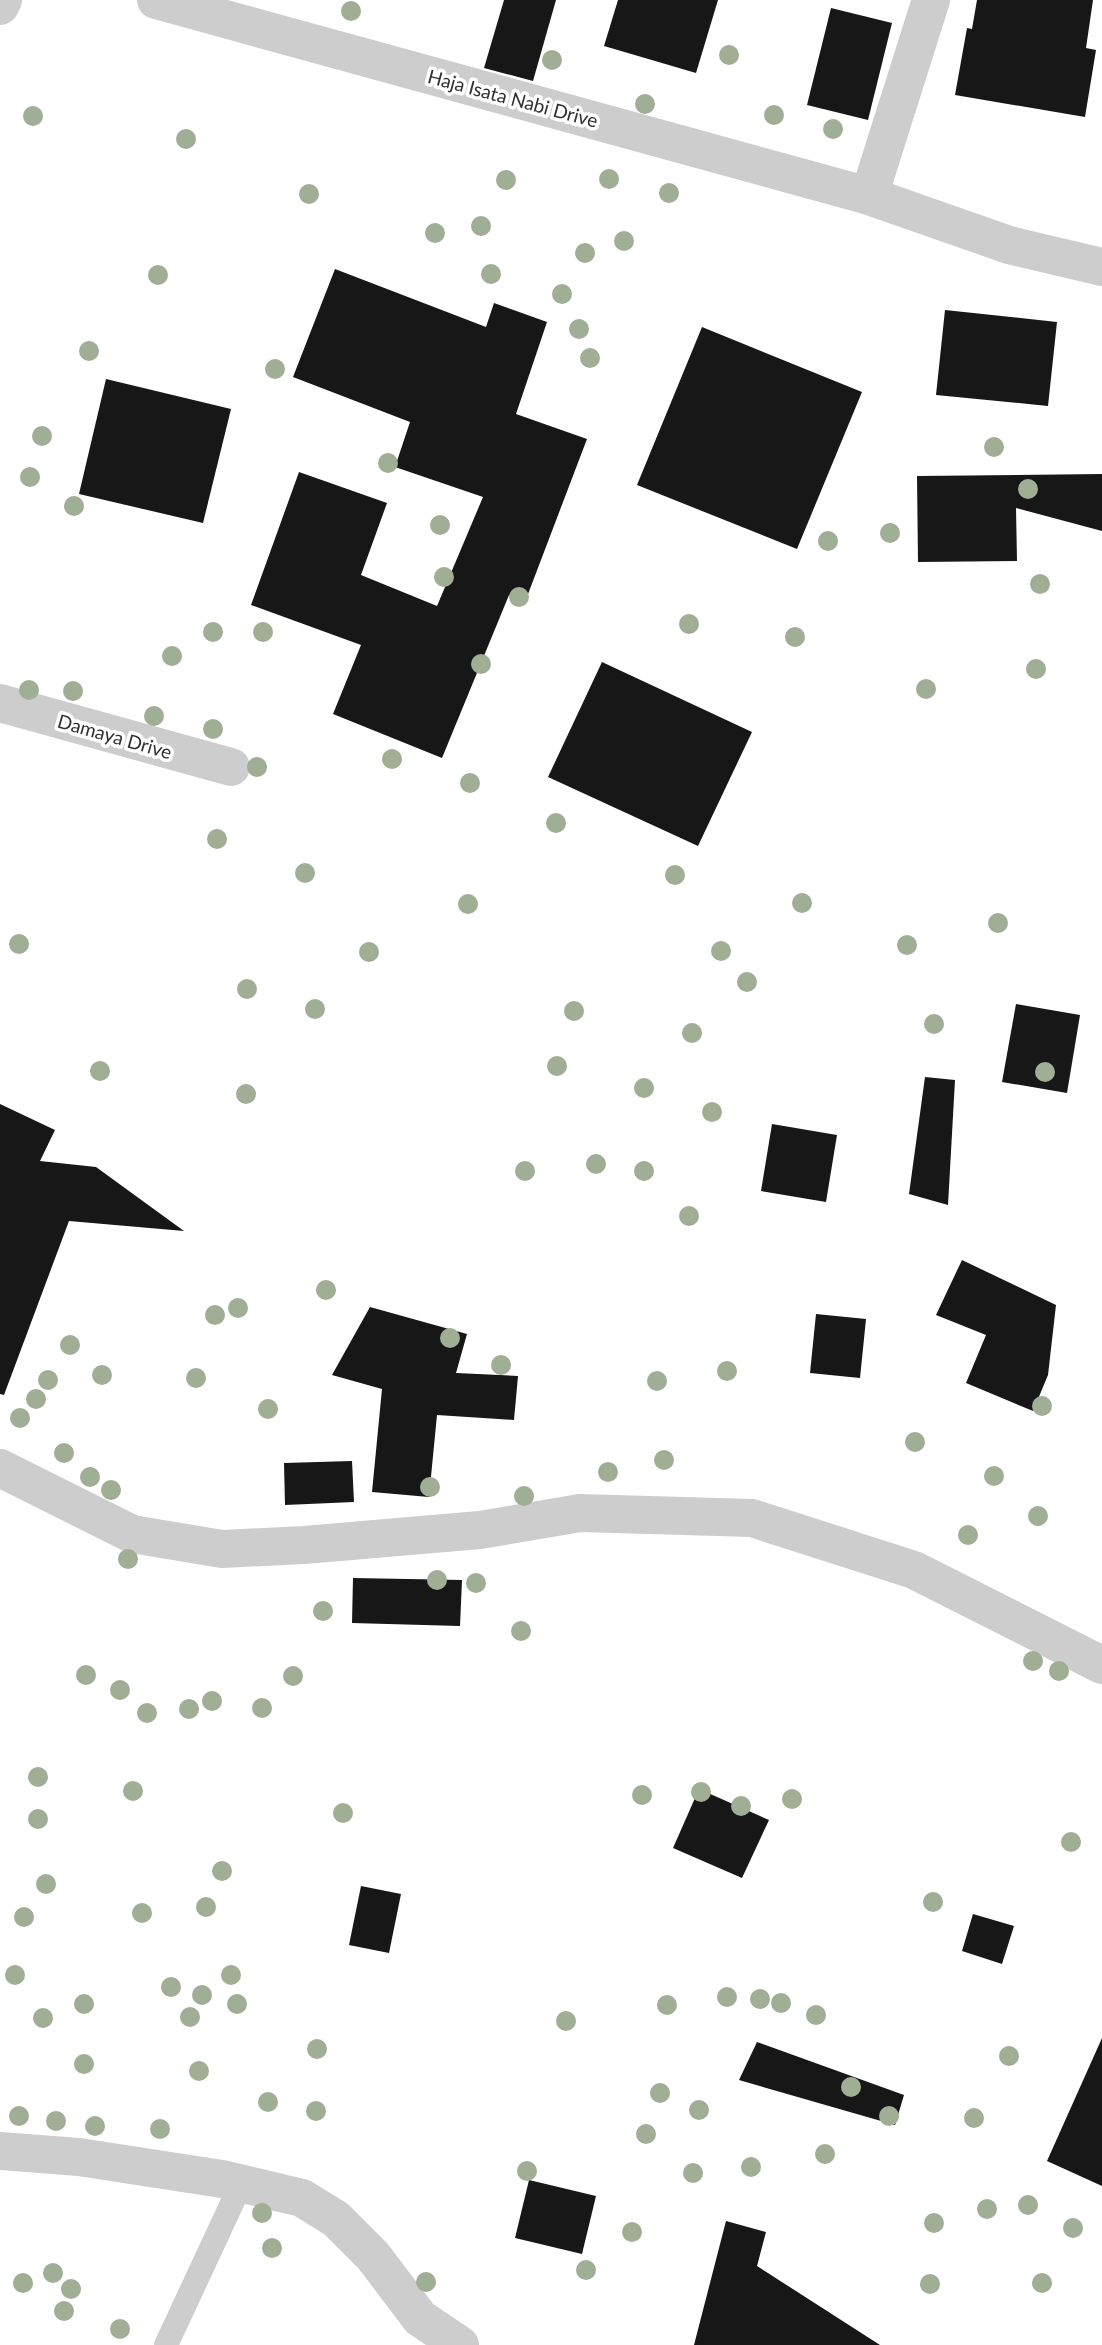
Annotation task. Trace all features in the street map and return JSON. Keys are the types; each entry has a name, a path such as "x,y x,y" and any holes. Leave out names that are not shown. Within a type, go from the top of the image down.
{"street":[{"path":"0,6 3,0"},
{"name":"Haja Isata Nabi Drive","path":"156,0 869,196 1009,245 1102,268"},
{"path":"869,196 931,0"},
{"name":"Damaya Drive","path":"0,703 231,767"},
{"path":"0,1468 132,1534 222,1549 467,1532 580,1513 752,1518 914,1570 1102,1665"},
{"path":"0,2151 79,2157 242,2184 302,2198 336,2219 373,2256 421,2318 460,2345"}],"lane":[{"path":"166,2345 242,2184"}],"building":[{"path":"504,0 556,0 533,81 484,68"},
{"path":"618,0 718,0 696,73 604,46"},
{"path":"977,0 1093,0 1086,48 1096,50 1085,117 955,95 967,28 972,29"},
{"path":"831,8 892,23 868,120 807,105"},
{"path":"335,269 486,327 494,303 547,322 516,414 587,439 525,602 509,595 442,758 333,714 361,645 251,605 299,472 387,503 361,575 437,606 483,497 395,467 410,422 293,377"},
{"path":"945,310 1057,322 1048,406 936,395"},
{"path":"702,327 862,392 797,549 637,485"},
{"path":"106,379 231,409 203,523 79,494"},
{"path":"1102,474 1102,531 1016,508 1017,561 918,562 917,476"},
{"path":"602,662 752,732 698,846 548,777"},
{"path":"1016,1004 1080,1015 1067,1093 1002,1082"},
{"path":"925,1077 955,1080 948,1205 909,1194"},
{"path":"0,1104 55,1130 40,1161 96,1167 184,1231 69,1221 4,1395 0,1394"},
{"path":"772,1124 837,1135 826,1202 761,1191"},
{"path":"962,1260 1056,1305 1048,1375 1033,1411 966,1383 986,1335 936,1315"},
{"path":"370,1307 467,1334 456,1373 518,1376 514,1420 437,1415 429,1497 372,1492 382,1389 332,1375"},
{"path":"816,1314 866,1319 860,1378 810,1373"},
{"path":"352,1461 354,1502 285,1505 284,1463"},
{"path":"353,1578 462,1580 460,1626 352,1623"},
{"path":"699,1789 769,1820 742,1878 673,1848"},
{"path":"361,1886 401,1894 389,1953 349,1945"},
{"path":"973,1914 1014,1926 1002,1964 962,1951"},
{"path":"1102,2038 1102,2186 1047,2161"},
{"path":"757,2042 904,2095 895,2125 739,2080"},
{"path":"529,2180 596,2196 582,2254 515,2238"},
{"path":"726,2221 766,2232 757,2266 880,2345 694,2345"}]}
